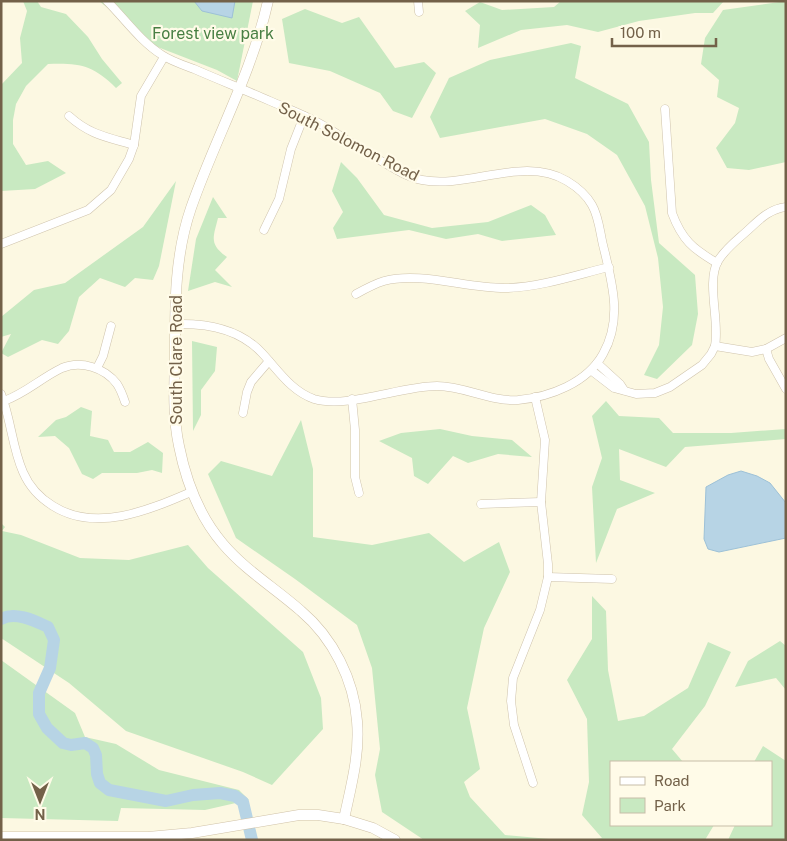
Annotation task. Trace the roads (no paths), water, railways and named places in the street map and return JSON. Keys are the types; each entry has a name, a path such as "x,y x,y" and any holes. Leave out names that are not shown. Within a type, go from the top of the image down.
{"street":[{"name":"South Solomon Road","path":"107,1 136,33 164,56 321,124 366,152 418,180 438,182 523,171 544,172 566,180 582,192 592,205 598,222 614,291 615,318 610,341 592,371"},
{"name":"South Clare Road","path":"268,1 258,41 185,228 178,261 175,324 174,400 176,432 192,492 207,522 224,546 253,573 304,613 324,636 340,662 352,690 358,737 356,768 344,819"},
{"path":"418,1 419,12"},
{"path":"1,244 88,210 111,190 129,159 134,144 141,96 164,56"},
{"path":"665,109 672,213 678,229 687,242 696,251 717,263"},
{"path":"69,116 82,128 134,144"},
{"path":"264,230 279,199 289,156 304,116"},
{"path":"175,324 222,329 240,336 250,342 287,382 299,392 312,398 334,402 424,386 440,386 504,400 516,400 535,397 564,388 592,371 614,388 636,394 655,393 670,387 702,365 715,346 717,327 713,294 717,263 727,250 760,219 773,210 786,207"},
{"path":"356,294 378,283 399,278 415,278 492,288 509,288 528,286 608,267"},
{"path":"97,368 111,326"},
{"path":"715,346 752,352 766,349 786,338"},
{"path":"766,349 769,359 786,389"},
{"path":"243,413 251,382 269,361"},
{"path":"597,363 624,390"},
{"path":"125,402 119,386 113,379 97,368 86,366 64,367 22,394 3,397 23,471 37,493 58,509 71,515 85,518 111,517 148,510 192,492"},
{"path":"533,784 514,725 510,701 513,678 540,610 548,577 540,502 545,440 535,397"},
{"path":"352,399 355,430 355,477 359,493"},
{"path":"481,504 540,502"},
{"path":"548,577 612,579"},
{"path":"1,837 148,837 192,833 300,815 318,815 344,819 367,826 395,840"}],"water":[{"path":"194,1 235,1 232,18 202,11"},
{"path":"741,471 770,483 786,503 786,538 719,552 708,549 704,539 706,487 728,475"}],"waterway":[{"path":"1,619 19,616 48,627 54,640 50,668 39,693 39,714 47,728 63,743 71,745 85,743 93,748 96,755 97,774 100,783 109,790 166,801 193,795 220,793 235,796 243,802 252,840"}],"park label":[{"name":"Forest view park","path":"213,33"}]}
